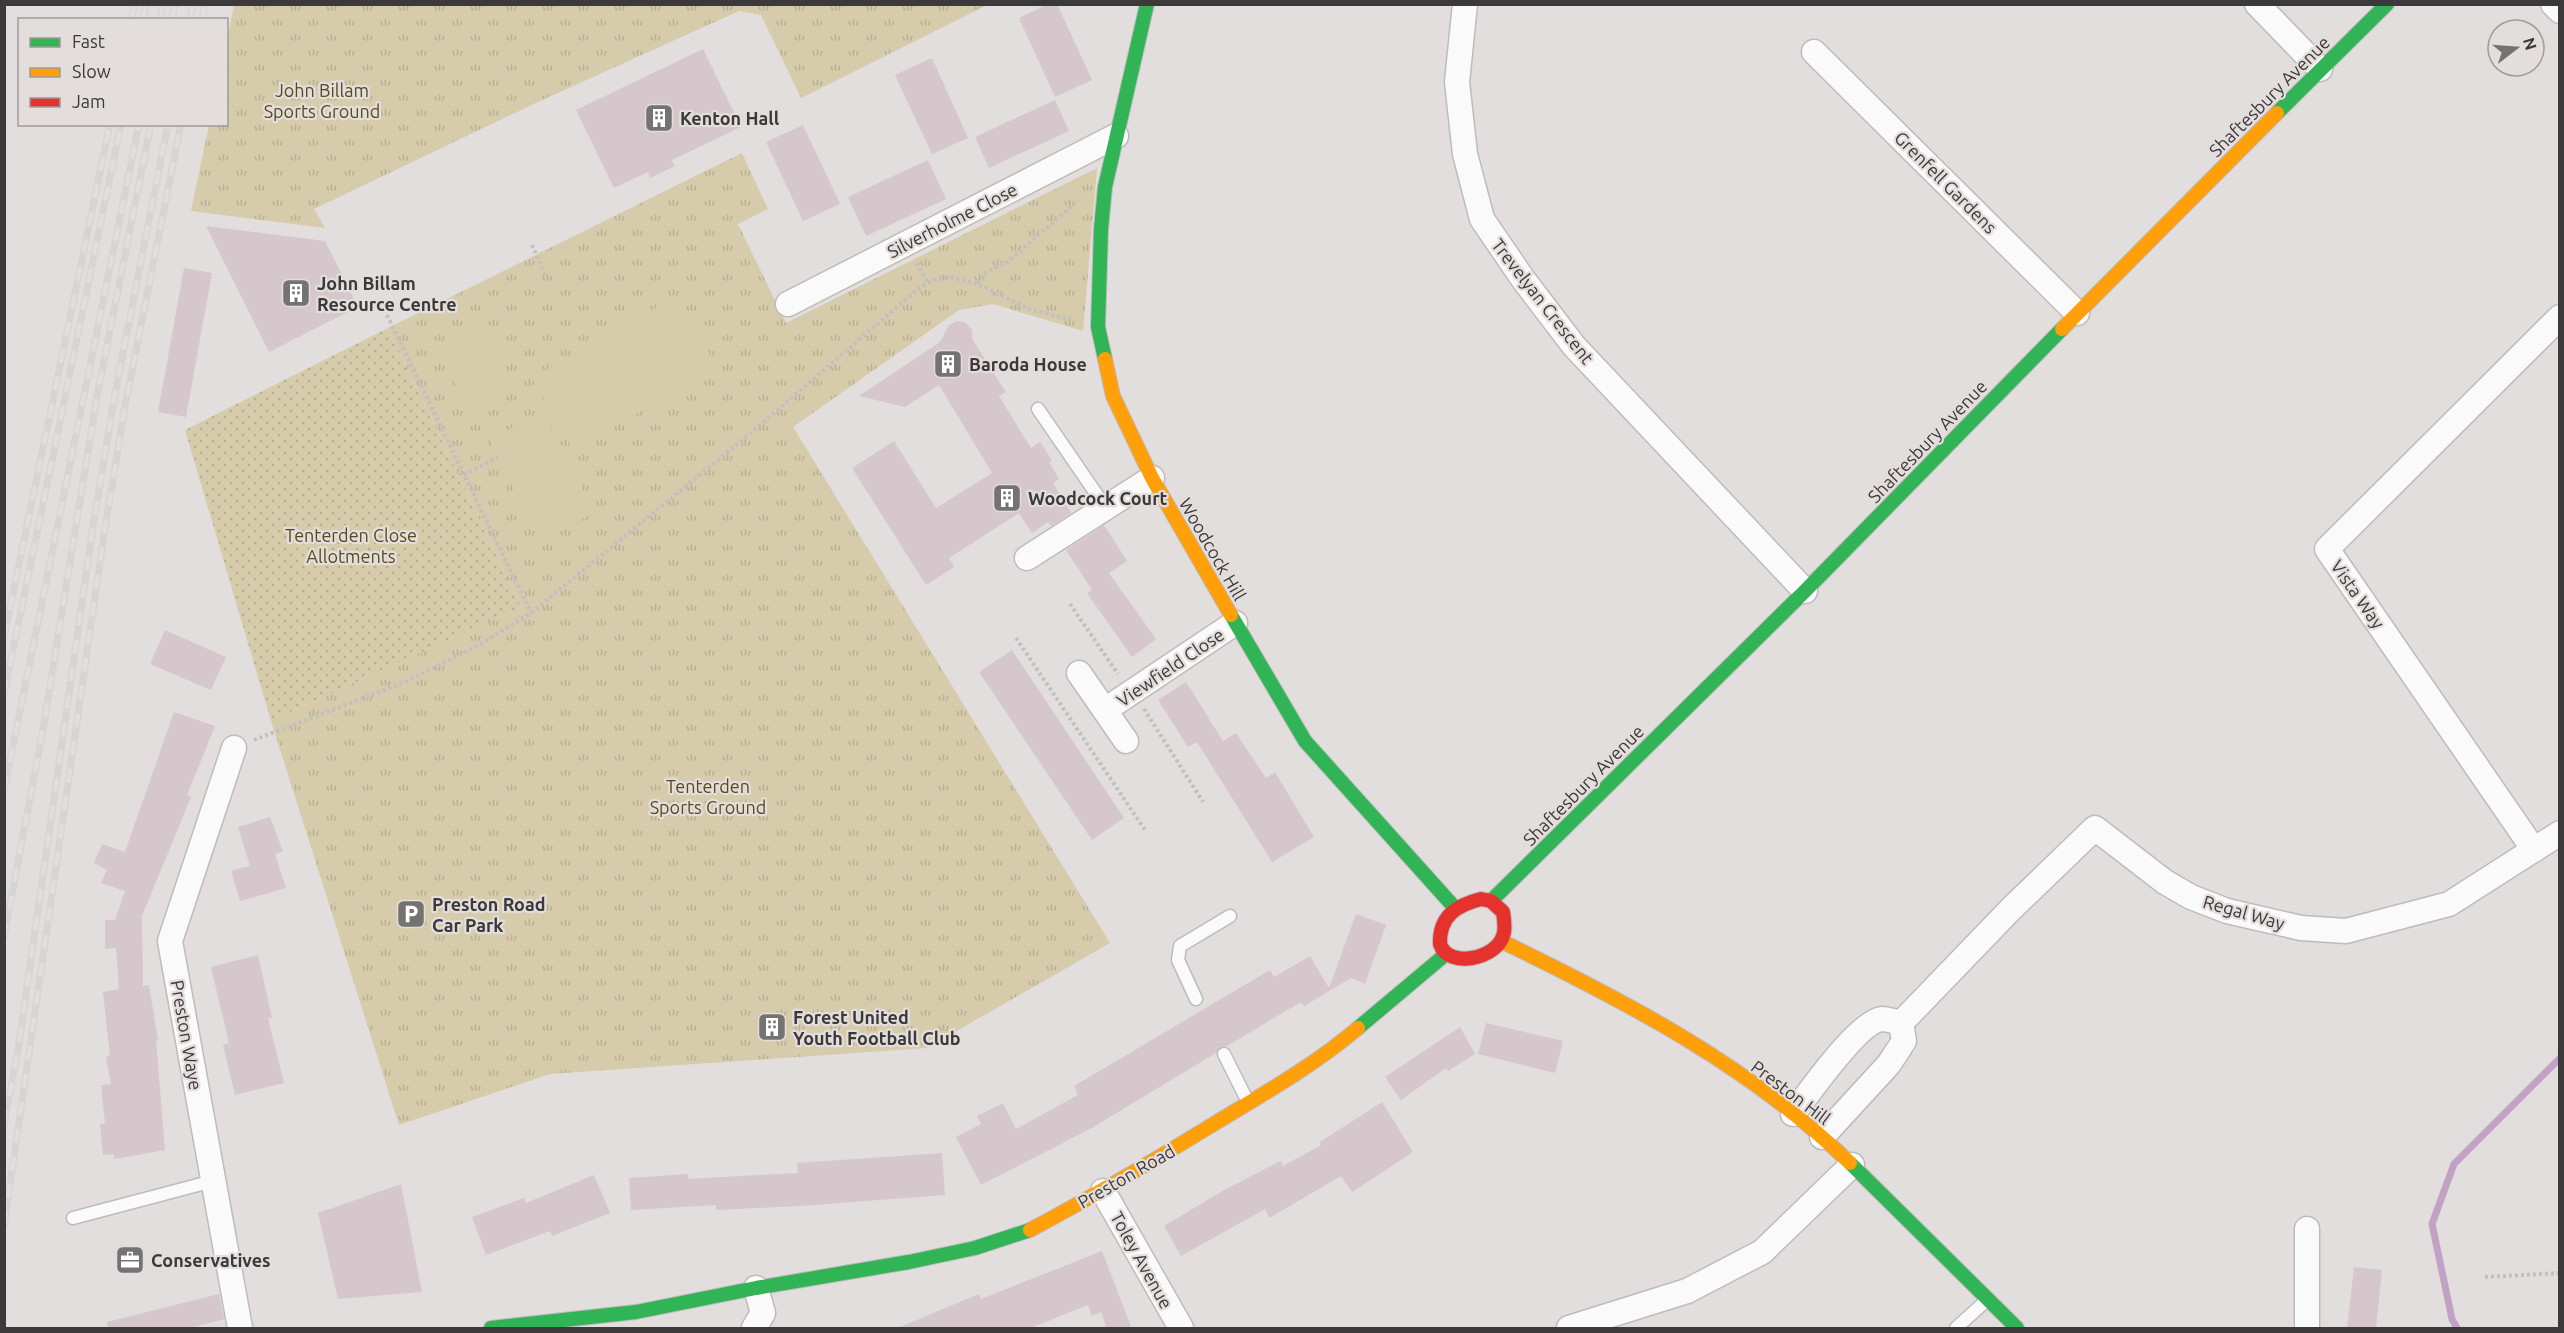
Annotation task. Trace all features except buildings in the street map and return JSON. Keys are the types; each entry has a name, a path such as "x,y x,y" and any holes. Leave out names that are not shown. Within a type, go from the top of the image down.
{"street":[{"name":"Woodcock Hill","path":"1147,4 1105,187 1101,230 1098,327 1113,396 1152,478 1305,741 1455,908"},
{"name":"Trevelyan Crescent","path":"1465,4 1457,82 1465,154 1482,219 1523,279 1574,346 1805,591"},
{"path":"2257,4 2320,69"},
{"name":"Shaftesbury Avenue","path":"1491,901 1805,591 2077,313 2387,4"},
{"path":"2553,4 2559,11"},
{"name":"Grenfell Gardens","path":"1814,52 2077,313"},
{"name":"Silverholme Close","path":"788,304 1116,136"},
{"name":"Vista Way","path":"2534,850 2327,549 2559,317"},
{"path":"1027,558 1152,478"},
{"name":"Viewfield Close","path":"1105,711 1235,623"},
{"name":"Viewfield Close","path":"1079,673 1126,741"},
{"name":"Preston Waye","path":"234,748 170,941 240,1329"},
{"name":"Regal Way","path":"1901,1023 2011,909 2095,828 2165,882 2191,897 2226,911 2301,928 2346,930 2449,904 2559,832"},
{"path":"1481,899 1491,901 1503,912 1505,929 1501,940 1489,951 1471,958 1454,959 1446,954 1439,944 1440,925 1455,908 1465,902 1481,899"},
{"name":"Preston Hill","path":"1501,940 1592,984 1684,1036 1793,1114 1852,1165 2017,1329"},
{"name":"Preston Road","path":"491,1329 636,1312 756,1288 909,1262 975,1248 1030,1230 1103,1191 1249,1103 1343,1041 1446,954"},
{"path":"1793,1114 1832,1063 1863,1028 1882,1019 1901,1023 1904,1041 1889,1064 1822,1137"},
{"path":"1569,1329 1687,1291 1762,1252 1852,1165"},
{"name":"Toley Avenue","path":"1103,1191 1181,1329"},
{"path":"2307,1229 2307,1329"},
{"path":"754,1329 763,1313 756,1288"},
{"path":"636,1312 641,1329"}],"lane":[{"path":"1038,409 1106,508"},
{"path":"1196,999 1178,960 1180,946 1230,916"},
{"path":"1224,1054 1249,1103"},
{"path":"73,1218 213,1181"},
{"path":"1956,1329 1988,1300"}],"path":[{"path":"978,284 986,272 1008,262 1083,195 1096,188 1105,187"},
{"path":"532,245 546,277"},
{"path":"234,748 405,682 479,645 531,613 752,432 919,288 937,278 949,277 978,284 1030,310 1063,316 1098,327"},
{"path":"387,315 531,613"},
{"path":"464,475 498,458"},
{"path":"1070,604 1124,682"},
{"path":"1016,638 1145,831"},
{"path":"1139,701 1203,802"},
{"path":"2486,1276 2559,1273"}],"green space":[{"name":"John Billam Sports Ground","path":"234,5 987,5 801,98 761,15 739,11 540,101 314,209 325,228 191,211 209,126 228,126 228,35"},
{"name":"Tenterden Sports Ground","path":"742,153 768,209 738,224 786,323 1097,168 1083,331 993,304 959,310 793,427 1110,943 927,1048 550,1074 399,1125 271,721 521,607 388,328"},
{"path":"676,296 717,368 573,450 532,378"},
{"path":"486,325 516,390 468,412 438,348"},
{"name":"Tenterden Close Allotments","path":"388,328 521,607 271,721 185,430"},
{"path":"544,412 594,513 539,540 489,439"}],"waterway":[{"path":"2457,1328 2452,1319 2432,1224 2454,1164 2560,1058"}],"railway":[{"path":"132,18 135,4"},
{"path":"143,18 146,4"},
{"path":"160,18 163,4"},
{"path":"172,18 175,4"},
{"path":"190,18 193,4"},
{"path":"202,18 205,4"},
{"path":"4,637 110,126"},
{"path":"4,694 121,126"},
{"path":"4,790 139,126"},
{"path":"4,937 43,729 97,396 151,126"},
{"path":"4,1124 18,1050 93,526 114,399 168,126"},
{"path":"4,1226 105,528 126,401 181,126"}],"traffic: fast":[{"path":"1105,359 1098,327 1101,229 1105,187 1147,4"},
{"path":"2277,113 2387,4"},
{"path":"1491,901 1805,591 2062,329"},
{"path":"1231,615 1305,741 1455,908"},
{"path":"1358,1028 1446,954"},
{"path":"1850,1163 2017,1328"},
{"path":"491,1328 636,1312 756,1288 909,1262 975,1248 1030,1230"}],"traffic: slow":[{"path":"2062,329 2277,113"},
{"path":"1105,359 1113,396 1152,478 1231,615"},
{"path":"1501,941 1594,987 1684,1038 1771,1096 1850,1163"},
{"path":"1030,1230 1124,1178 1272,1089 1325,1054 1358,1028"}],"traffic: jam":[{"path":"1481,899 1491,901 1503,912 1505,927 1503,936 1499,944 1482,955 1462,959 1452,957 1440,944 1440,934 1446,919 1457,908 1481,899"}],"place":[{"name":"Kenton Hall","path":"659,118"},
{"name":"John Billam Resource Centre","path":"296,293"},
{"name":"Baroda House","path":"948,364"},
{"name":"Woodcock Court","path":"1007,498"},
{"name":"Preston Road Car Park","path":"411,914"},
{"name":"Forest United Youth Football Club","path":"772,1027"},
{"name":"Conservatives","path":"130,1260"}]}
